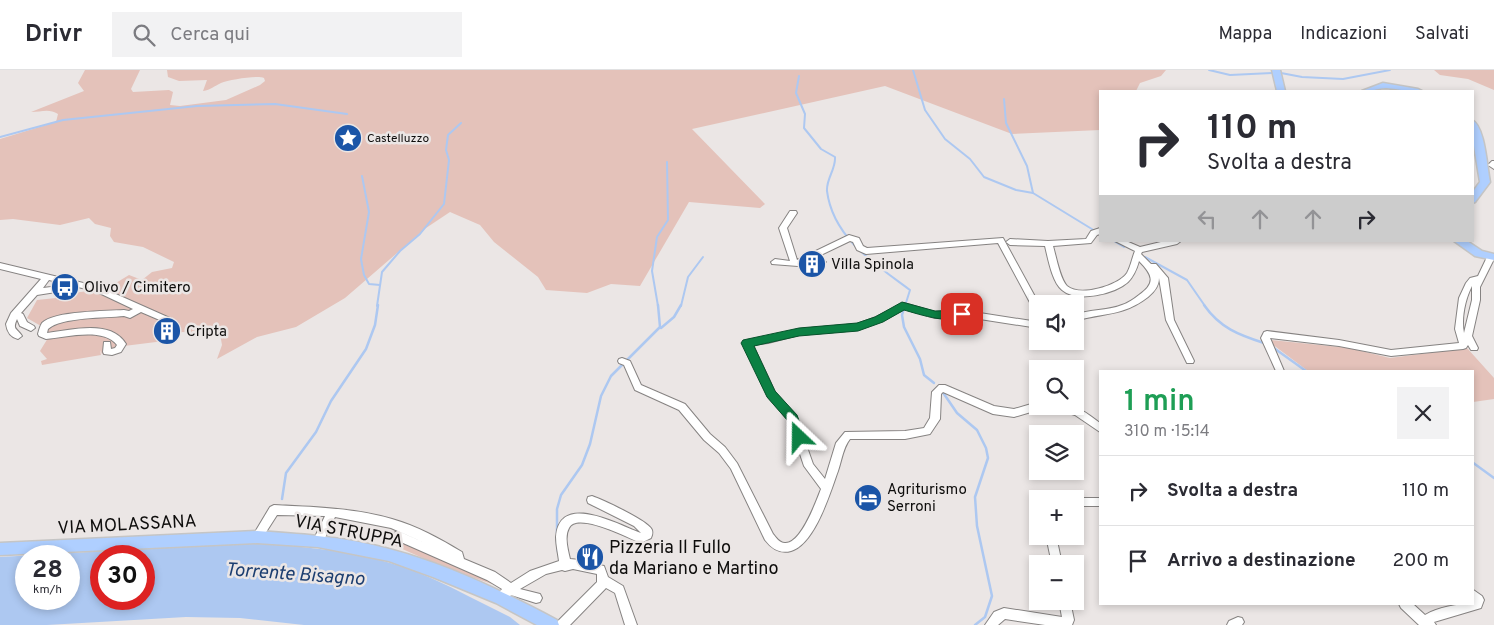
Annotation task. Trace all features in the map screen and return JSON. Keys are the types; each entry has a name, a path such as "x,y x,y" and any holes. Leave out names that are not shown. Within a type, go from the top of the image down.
{"main road":[{"path":"1276,70 1281,90"},
{"path":"1371,90 1383,85 1412,90"},
{"path":"1474,127 1478,138 1485,182 1474,197"},
{"path":"1460,242 1472,250 1493,257"},
{"name":"VIA STRUPPA","path":"257,537 318,540 389,555 461,582 505,593 552,625"},
{"name":"VIA MOLASSANA","path":"0,550 257,537"}],"street":[{"path":"1494,163 1492,165 1494,167"},
{"path":"794,213 783,228 795,264"},
{"path":"1010,242 1048,244 1086,242 1097,232"},
{"path":"775,262 795,264 847,239 856,240 860,248 866,251 998,240 1003,242 1020,281 1029,296"},
{"path":"1120,242 1159,271 1164,278 1170,320 1190,361"},
{"path":"1137,253 1174,242"},
{"path":"1048,244 1061,285 1072,292 1093,292 1114,288 1129,276 1137,253"},
{"path":"1084,310 1118,305 1144,291 1150,283 1150,273 1137,253"},
{"path":"1474,348 1468,336 1479,278 1493,257"},
{"path":"1084,315 1092,312 1120,309 1144,296 1153,288 1156,280 1148,264"},
{"path":"0,266 102,291 169,321"},
{"path":"18,336 10,328 14,315 47,277"},
{"path":"1280,370 1267,342 1270,334 1339,343 1392,353 1463,346 1459,329 1465,288 1470,281 1479,278"},
{"path":"35,292 53,290 64,281"},
{"path":"826,490 810,466 793,419 771,394 747,343 764,341 799,332 858,327 879,320 900,307 935,315 967,314 1029,324"},
{"path":"107,344 107,352 112,353 117,351 122,344 116,335 104,332 46,336 42,334 42,331 48,323 58,320 124,313 130,315 140,308"},
{"path":"14,315 20,316 23,324 30,328"},
{"path":"624,362 638,387 682,407 722,450 734,466 769,538 776,545 790,548 801,539 812,525 826,490 840,443 846,437 905,435 927,431 935,419 940,389 993,410 1014,413 1029,409"},
{"path":"1082,415 1099,427"},
{"path":"565,566 561,540 566,524 572,518 619,528 641,538 647,534 646,529 638,523 592,500"},
{"path":"1084,502 1099,502"},
{"path":"257,537 274,510 332,512 410,528 461,561 461,582"},
{"path":"318,540 332,512"},
{"name":"VIA STRUPPA","path":"409,542 410,528"},
{"name":"VIA STRUPPA","path":"398,536 409,542 461,561 491,576 505,593 536,598"},
{"path":"505,593 516,583 571,564 600,570 604,580 619,590 631,625"},
{"path":"562,625 600,588 604,580"},
{"path":"1474,596 1478,600 1477,604 1474,605"},
{"path":"1406,605 1422,621 1429,623 1430,618 1474,605"},
{"path":"991,625 998,616 1004,613 1067,623 1066,610"}],"shaded area":[{"path":"85,70 140,70 131,89 133,92 169,90 173,92 170,105 180,106 226,100 265,81 264,78 260,77 236,79 203,91 207,80 179,81 168,77 167,70 1166,70 1161,76 1140,83 1136,90 1099,90 1099,130 1012,134 885,86 692,129 765,204 760,208 689,202 640,286 611,284 587,293 546,290 538,277 494,242 480,225 450,212 426,228 345,298 296,327 257,337 217,359 222,345 220,334 182,332 164,341 124,346 107,355 102,354 100,350 101,355 42,365 41,361 47,359 40,351 48,338 38,335 41,326 27,318 37,300 56,298 59,293 64,292 64,294 106,289 129,275 142,280 152,272 172,268 174,262 143,247 114,242 110,236 111,228 95,224 89,218 60,225 13,219 0,220 0,139 56,122 58,114 55,112 31,112 84,91 78,83"},
{"path":"1434,70 1494,70 1494,90 1468,79 1440,75"},
{"path":"1271,340 1349,348 1390,358 1467,348 1494,378 1494,399 1474,402 1474,370 1307,370 1272,344"},
{"path":"399,526 482,570 492,584 445,568 389,543"}],"water":[{"name":"Torrente Bisagno","path":"249,543 342,552 388,562 410,569 441,583 510,617 520,625 304,625 240,618 186,617 47,625 0,625 0,557 15,556 15,610 80,610 80,553 90,552 90,610 155,610 155,548"}],"building":[{"name":"Villa Spinola","path":"820,257 827,262 814,270 806,264"},
{"name":"Cripta","path":"178,322 178,329 169,336 160,338 153,334 166,325"}],"waterway":[{"path":"913,70 925,110 945,139 970,159 984,177 1016,190 1033,193"},
{"path":"1209,70 1230,75 1272,73"},
{"path":"1281,73 1302,77 1343,79 1390,70"},
{"path":"799,76 796,93 805,114 804,128 821,149 835,157 827,187 831,208 838,223 858,248 870,260 910,290 905,306"},
{"path":"1004,99 1006,123 1027,166 1033,193"},
{"path":"0,137 63,120 197,106 275,104 347,114"},
{"path":"377,306 382,272 400,251 420,234 444,204 449,160 446,150 448,135 461,123"},
{"path":"658,306 652,271 657,237 668,220 667,162"},
{"path":"362,176 369,212 361,259 364,275 369,284 380,285"},
{"path":"1033,193 1099,233"},
{"path":"1116,242 1124,247"},
{"path":"681,306 688,277 703,257"},
{"path":"1145,257 1187,280 1205,306"},
{"path":"282,499 286,473 316,432 331,401 366,349 375,325 378,305"},
{"path":"557,533 557,509 561,495 582,465 590,444 601,396 611,376 660,327 658,305"},
{"path":"661,328 674,317 681,305"},
{"path":"905,305 902,315 904,327 920,359 924,375 934,383"},
{"path":"1204,305 1223,325 1246,337 1264,343"},
{"path":"1271,346 1305,370"},
{"path":"942,391 957,413 977,430 986,448 988,458 975,497 977,526 992,596 985,617 975,625"},
{"path":"1474,463 1494,478"},
{"path":"557,541 558,552"}],"place":[{"name":"Castelluzzo","path":"348,138"},
{"name":"Villa Spinola","path":"812,264"},
{"name":"Olivo / Cimitero","path":"65,287"},
{"name":"Cripta","path":"167,331"},
{"name":"Agriturismo Serroni","path":"868,498"},
{"name":"Pizzeria Il Fullo da Mariano e Martino","path":"590,557"}],"route":[{"path":"799,437 793,419 771,394 747,343 764,341 799,332 858,327 879,320 902,306 908,306 915,311 926,314 944,316 962,314"}]}
